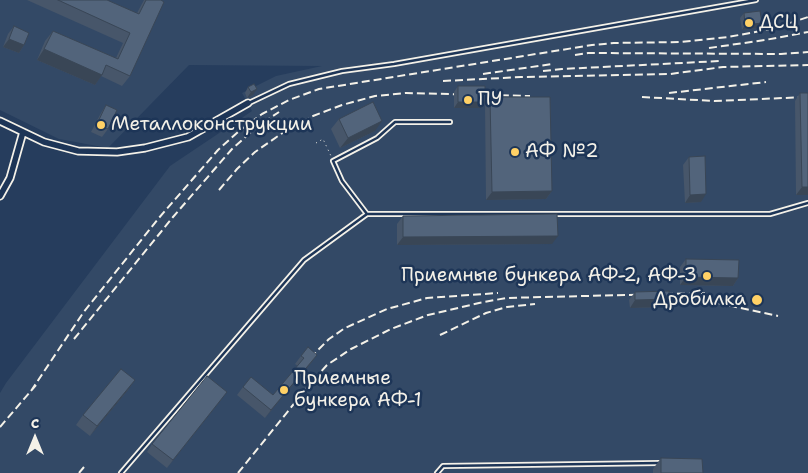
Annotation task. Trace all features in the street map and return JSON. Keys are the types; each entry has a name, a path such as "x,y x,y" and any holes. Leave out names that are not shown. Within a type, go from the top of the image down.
{"street":[{"path":"0,121 44,142 78,152 117,152 145,148 188,137 248,103"},
{"path":"0,196 10,178 23,132"}],"lane":[{"path":"248,103 289,84 342,72 756,0"},
{"path":"367,214 342,181 333,161 377,138 395,122 450,122"},
{"path":"121,473 304,260 367,214 770,214 808,203"},
{"path":"437,473 443,466 664,463"}],"path":[{"path":"316,143 323,139 333,161"}],"shaded area":[{"path":"0,0 808,0 808,473 0,473 0,393 170,166 252,111 242,93 276,76 322,66 189,65 108,148 59,139 0,110"}],"building":[{"path":"58,0 107,0 139,14 146,0 161,0 164,2 130,76 106,65 102,75 44,49 53,31 118,59 130,33"},
{"path":"760,11 762,23 745,25 744,13"},
{"path":"14,26 29,33 24,45 9,39"},
{"path":"254,84 257,89 251,92 248,87"},
{"path":"458,86 485,86 485,102 458,102"},
{"path":"800,93 808,93 808,187 802,187"},
{"name":"АФ №2","path":"490,97 550,97 552,191 492,192"},
{"path":"373,102 382,121 348,138 339,119"},
{"path":"106,105 117,110 108,129 97,124"},
{"path":"705,156 706,194 690,195 689,157"},
{"path":"557,214 558,236 403,237 403,216"},
{"path":"686,259 739,260 738,278 686,277"},
{"path":"669,291 669,299 635,300 635,292"},
{"path":"308,347 317,355 271,410 243,387 251,377 273,395 304,358 301,356"},
{"path":"121,369 135,380 97,426 83,415"},
{"path":"207,376 227,392 173,460 152,444"},
{"path":"661,458 702,459 703,473 661,473"}],"railway":[{"path":"31,391 83,313 158,219 218,150 262,114 289,100 319,89 592,45 680,42 728,37 772,29 808,17"},
{"path":"709,48 808,32"},
{"path":"575,55 588,53 781,54 808,52"},
{"path":"543,71 721,61"},
{"path":"483,74 552,64"},
{"path":"443,81 521,77 670,74 723,67 808,65"},
{"path":"669,93 766,82"},
{"path":"219,190 255,152 281,134 313,116 342,105 375,96 406,93 530,96"},
{"path":"642,97 714,101 808,97"},
{"path":"74,339 173,217 232,149 258,126 279,112"},
{"path":"310,358 329,339 345,328 387,309 427,298 498,293"},
{"path":"238,473 327,365 351,349 391,329 428,315 506,298 705,293"},
{"path":"694,298 778,316"},
{"path":"440,335 486,313 507,307 535,304"},
{"path":"0,427 36,385"},
{"path":"79,473 84,467"}],"place":[{"name":"ДСЦ","path":"749,23"},
{"name":"ПУ","path":"468,100"},
{"name":"Металлоконструкции","path":"101,125"},
{"name":"АФ №2","path":"515,152"},
{"name":"Приемные бункера АФ-2, АФ-3","path":"707,276"},
{"name":"Дробилка","path":"757,300"},
{"name":"Приемные бункера АФ-1","path":"284,390"}]}
